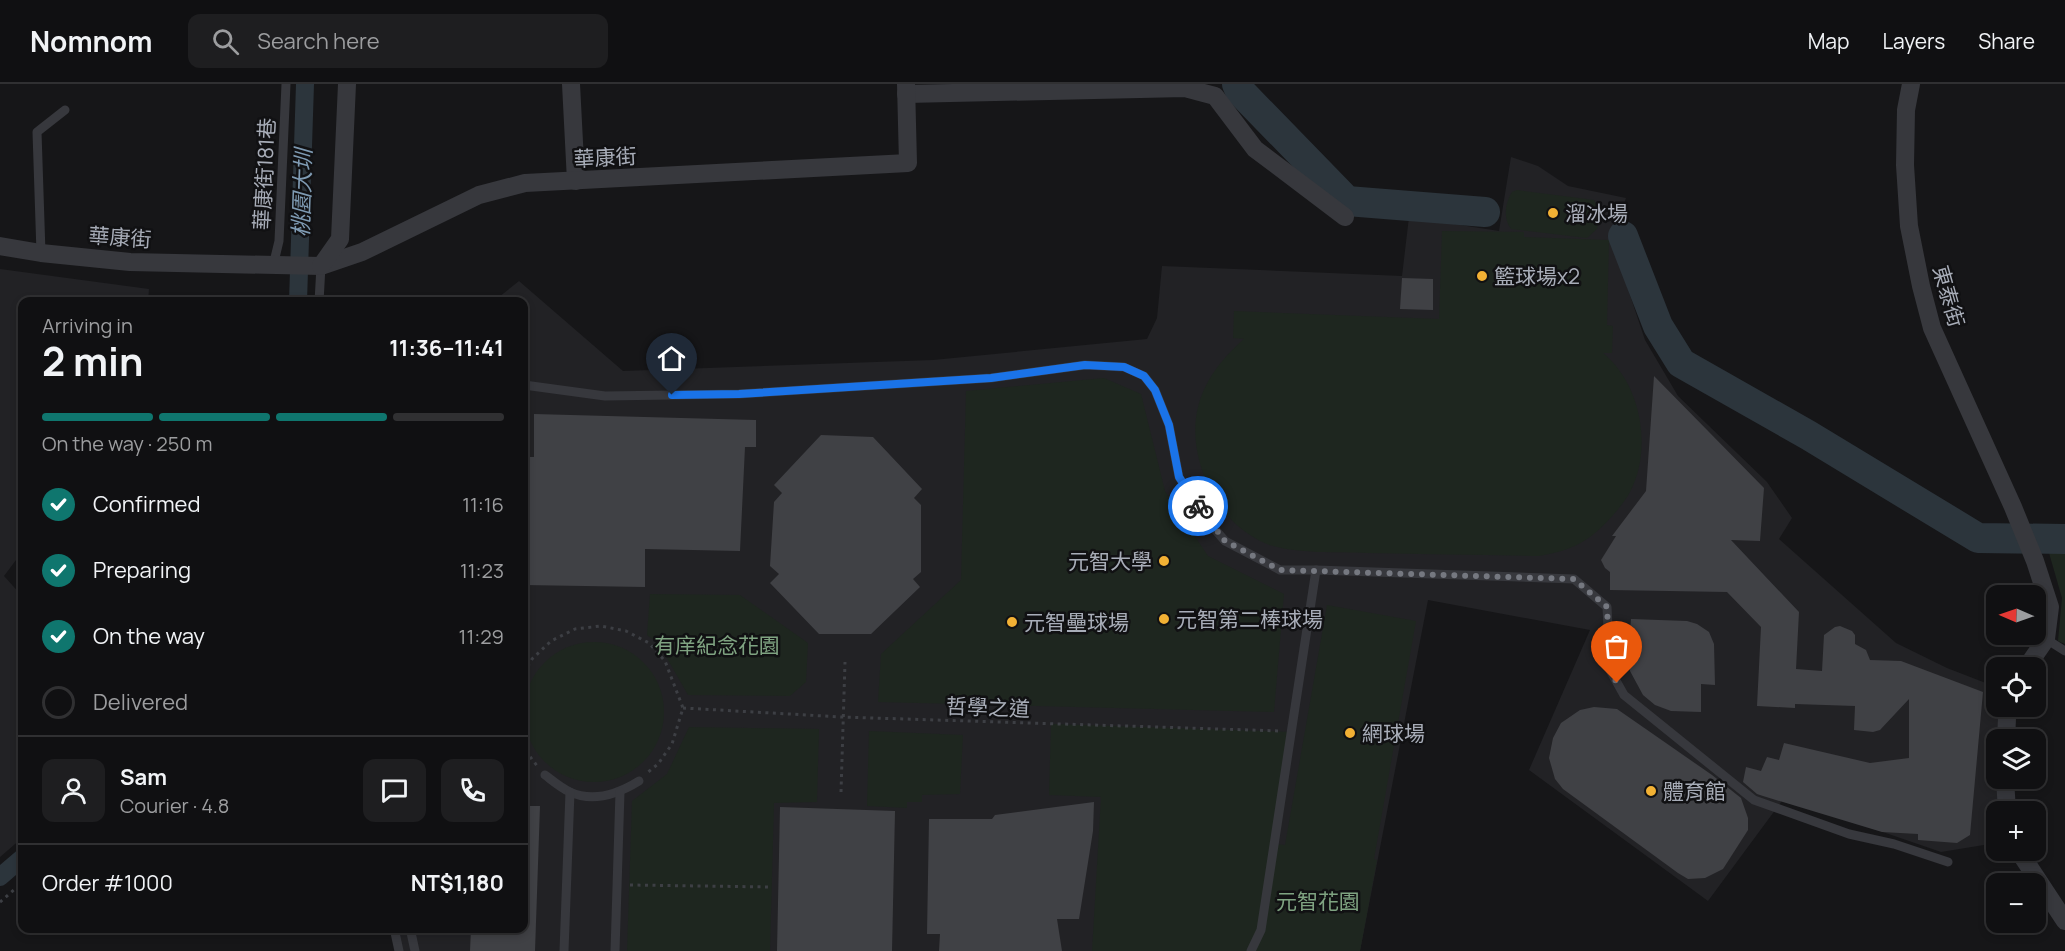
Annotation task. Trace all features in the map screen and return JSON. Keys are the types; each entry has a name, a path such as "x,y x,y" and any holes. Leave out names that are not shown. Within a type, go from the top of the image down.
{"street":[{"path":"321,266 340,238 347,84"},
{"path":"571,84 576,182"},
{"name":"東泰街","path":"1911,84 1906,110 1905,165 1909,226 1932,328 2013,507 2043,585"},
{"path":"906,89 1185,88 1215,96 1255,149 1345,217"},
{"name":"華康街","path":"0,246 41,253 130,262 321,266 362,252 479,195 525,183 908,163 906,89"},
{"name":"東泰街","path":"2046,595 2050,607 2046,639"},
{"path":"2025,861 2065,921"}],"lane":[{"name":"華康街181巷","path":"273,266 279,241 286,84"},
{"path":"41,253 37,132 65,110"},
{"path":"319,297 321,266"},
{"path":"528,386 605,396 739,394 991,378 1085,365 1124,367 1144,376 1155,390 1169,425 1179,477 1201,513 1225,541 1280,570 1574,579 1607,607 1610,670 1624,695 1754,800 1849,834 1894,844 1948,862"},
{"path":"1251,951 1261,930 1316,570"},
{"path":"2046,639 2065,651"},
{"path":"545,775 570,792 596,797 621,792 639,781"},
{"path":"564,951 570,792"},
{"path":"615,951 621,792"},
{"path":"395,933 399,951"},
{"path":"411,933 415,951"}],"path":[{"path":"528,666 532,659 551,641 575,629 601,626 626,631 649,643 665,661 683,708 672,744 658,764 639,781"},
{"path":"841,792 845,662"},
{"name":"哲學之道","path":"683,708 842,717 1292,732"},
{"path":"528,752 545,775"},
{"path":"616,885 772,887"},
{"path":"0,902 18,886"}],"shaded area":[{"name":"元智大學","path":"1511,157 1538,166 1568,186 1626,198 1612,241 1645,340 1678,396 1767,482 1792,518 1779,539 1896,643 1947,668 1986,683 1986,717 2001,717 1999,729 1986,729 1986,789 1998,789 1999,801 1986,801 1986,845 1941,852 1784,798 1708,901 1529,770 1590,630 1428,600 1360,951 403,951 398,933 528,933 528,297 499,297 519,281 623,371 933,360 1147,339 1157,318 1162,266 1402,276 1409,217 1499,231"},
{"path":"0,269 149,289 148,297 18,297 18,557 4,576 18,592 18,841 0,857"}],"green space":[{"name":"溜冰場","path":"1517,190 1594,200 1600,211 1597,229 1587,238 1511,229 1507,221 1506,206 1512,192"},
{"path":"1442,231 1524,232 1524,237 1609,240 1607,325 1613,326 1612,353 1603,353 1616,366 1634,399 1642,437 1637,475 1630,492 1617,511 1593,535 1564,550 1539,556 1316,552 1278,547 1253,537 1230,518 1212,493 1200,465 1195,433 1199,402 1205,388 1221,362 1244,339 1233,338 1234,311 1439,319"},
{"path":"1104,378 1141,394 1165,491 1208,556 1284,594 1274,712 878,702 881,654 961,580 966,391"},
{"path":"2047,546 2065,549 2065,644 2058,641 2062,598"},
{"name":"有庠紀念花園","path":"650,594 740,595 808,643 806,682 790,696 688,695 659,644 647,635"},
{"name":"元智花園","path":"1327,605 1416,621 1360,951 1092,951 1101,797 1049,795 1051,724 1292,732 1275,844 1285,845"},
{"path":"580,643 608,643 633,654 644,662 652,673 663,698 663,726 652,751 644,762 633,770 608,781 580,781 567,777 544,762 528,736 529,685 544,662 567,647"},
{"path":"689,727 819,729 817,802 774,803 770,951 627,951 632,801 667,774"},
{"path":"869,731 963,735 960,794 922,795 922,802 907,802 907,808 867,806"}],"building":[{"path":"1402,278 1433,279 1433,310 1400,309"},
{"path":"1654,376 1764,488 1760,541 1731,540 1799,612 1796,669 1822,671 1824,635 1840,626 1852,631 1855,635 1855,644 1866,650 1870,660 1901,661 1983,692 1970,835 1957,843 1918,840 1918,834 1882,832 1757,794 1743,782 1746,767 1761,771 1767,757 1779,760 1784,743 1870,763 1909,758 1909,699 1880,730 1873,732 1854,730 1855,706 1795,704 1795,708 1757,706 1761,627 1727,592 1610,590 1610,572 1601,560 1616,536 1612,536 1646,491"},
{"path":"534,414 756,420 756,447 745,447 740,551 645,549 645,587 528,585 528,457 534,457"},
{"path":"821,435 873,437 922,489 914,498 921,505 921,572 913,579 920,587 871,634 819,634 770,583 779,574 770,566 774,502 782,493 774,485"},
{"path":"1631,619 1687,621 1709,632 1714,644 1715,685 1701,684 1701,712 1671,711 1655,705 1643,695 1630,671 1628,657"},
{"name":"體育館","path":"1594,707 1617,709 1741,798 1748,818 1748,830 1723,869 1705,878 1688,879 1563,789 1555,779 1549,758 1553,738 1561,723 1580,710"},
{"path":"1094,802 1093,831 1079,919 1057,919 1062,951 939,951 940,934 927,934 929,819 992,819 995,815"},
{"path":"528,806 540,806 535,951 470,951 471,933 528,933"},
{"path":"780,807 895,811 892,951 777,951"}],"waterway":[{"name":"桃園大圳","path":"298,297 305,84"},
{"path":"1237,84 1240,91 1347,201 1485,212"},
{"path":"1623,236 1658,326 1681,363 1808,435 1978,538 2065,539"},
{"name":"桃園大圳","path":"0,877 18,861"}],"way so far":[{"path":"1198,506 1201,513 1225,541 1280,570 1574,579 1607,607 1610,670 1617,683"}],"place":[{"name":"溜冰場","path":"1553,213"},
{"name":"籃球場x2","path":"1482,276"},
{"name":"元智大學","path":"1164,561"},
{"name":"元智第二棒球場","path":"1164,619"},
{"name":"元智壘球場","path":"1012,622"},
{"name":"網球場","path":"1350,733"},
{"name":"體育館","path":"1651,791"}],"route":[{"path":"672,395 739,394 991,378 1085,365 1124,367 1144,376 1155,390 1169,425 1179,477 1198,506"}]}
